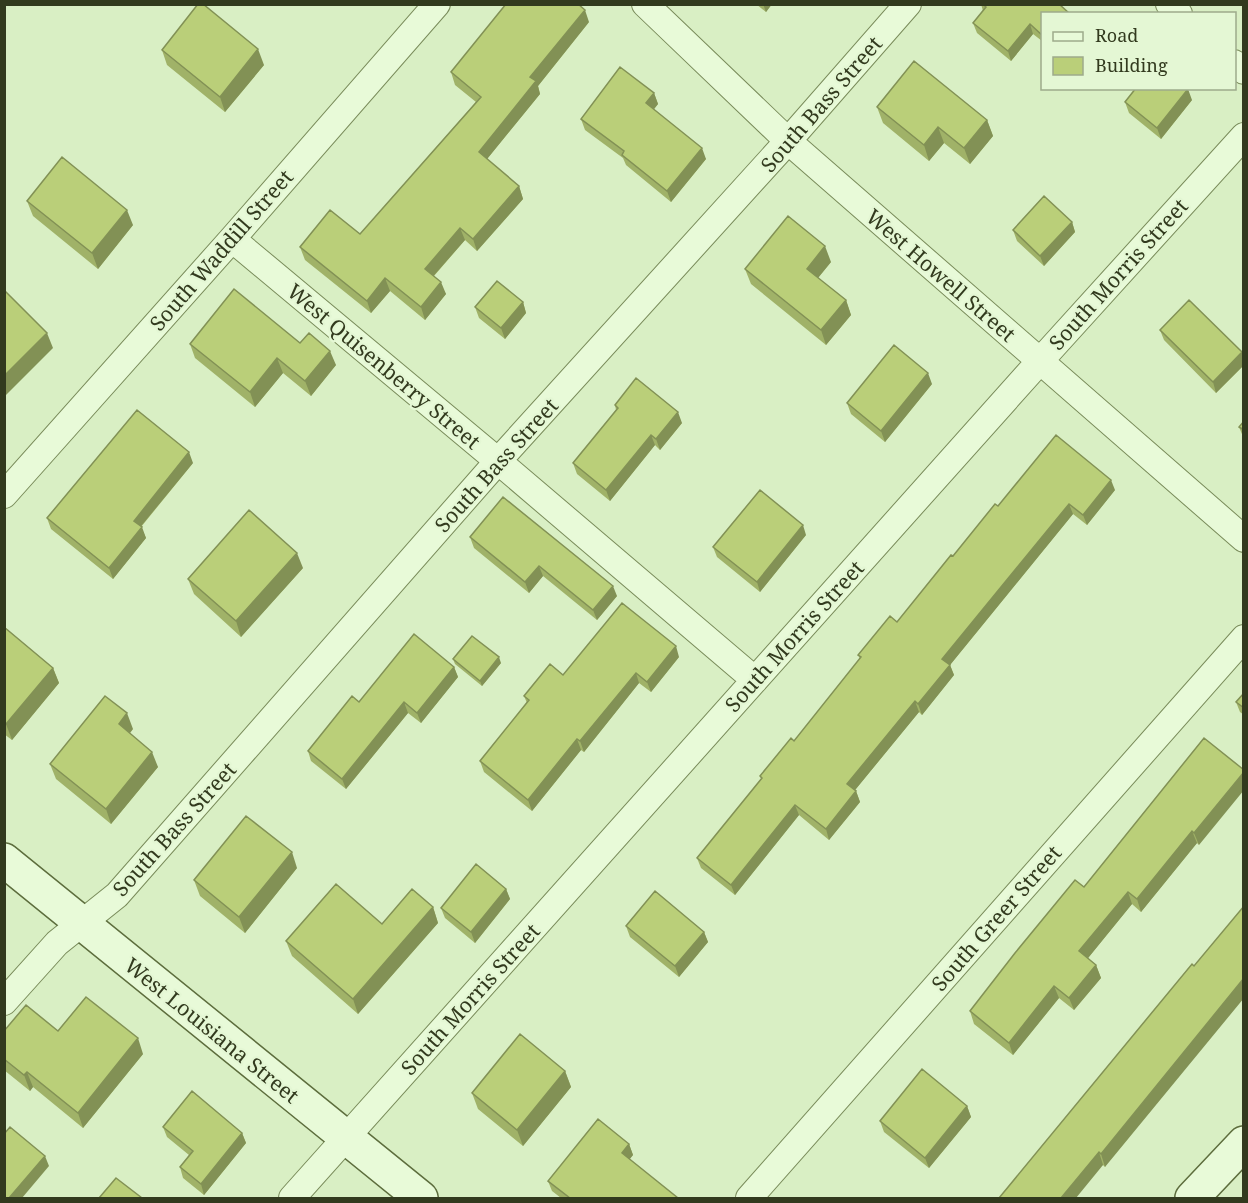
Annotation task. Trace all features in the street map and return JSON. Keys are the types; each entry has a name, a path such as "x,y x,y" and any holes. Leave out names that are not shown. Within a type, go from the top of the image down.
{"main road":[{"name":"West Louisiana Street","path":"4,860 421,1198"},
{"path":"1192,1198 1244,1143"}],"street":[{"name":"South Waddill Street","path":"4,495 232,239 436,4"},
{"name":"West Howell Street","path":"645,4 788,141 1244,539"},
{"name":"South Bass Street","path":"4,1002 57,943 117,895 498,461 788,141 908,4"},
{"name":"South Morris Street","path":"292,1198 1244,136"},
{"name":"West Quisenberry Street","path":"232,239 755,680"},
{"name":"South Greer Street","path":"749,1198 1244,638"}],"building":[{"path":"198,4 203,4 258,49 220,97 162,50"},
{"path":"506,4 578,4 585,10 530,77 536,81 479,152 519,186 473,239 460,228 425,269 441,282 421,307 385,278 367,301 300,247 330,210 360,234 481,97 451,72"},
{"path":"983,4 1059,4 1068,12 1041,12 1041,34 1030,24 1008,51 973,23 986,7"},
{"path":"914,61 987,120 964,148 938,127 924,145 877,107"},
{"path":"620,67 654,93 646,103 702,148 667,191 622,155 624,151 581,119"},
{"path":"1134,90 1187,90 1157,128 1125,102"},
{"path":"62,157 127,210 92,253 27,201"},
{"path":"1044,196 1072,222 1040,256 1013,230"},
{"path":"788,216 825,246 807,269 846,300 821,330 745,269"},
{"path":"497,281 523,302 501,328 475,307"},
{"path":"234,289 300,343 309,333 330,351 305,381 277,358 250,392 190,344"},
{"path":"4,290 47,333 4,376"},
{"path":"1189,300 1242,352 1213,382 1160,330"},
{"path":"894,345 928,373 881,431 847,403"},
{"path":"636,378 678,412 656,439 651,435 606,490 573,463 618,408 615,405"},
{"path":"137,410 189,452 134,521 142,527 109,568 47,518"},
{"path":"1056,435 1111,480 1083,515 1069,504 942,659 950,665 918,704 915,701 847,784 856,791 826,829 795,805 731,885 697,858 762,778 760,776 791,738 794,741 861,657 858,655 890,616 897,622 951,555 953,556 995,504 998,506"},
{"path":"760,490 803,525 757,582 713,547"},
{"path":"503,497 613,586 593,610 539,566 525,582 470,537"},
{"path":"249,510 297,553 236,621 188,579"},
{"path":"622,603 676,646 647,682 636,673 580,741 577,739 528,800 480,761 529,700 524,696 550,664 563,675"},
{"path":"4,627 53,668 6,724 4,723"},
{"path":"414,634 454,667 417,713 404,702 342,779 308,751 352,696 359,702"},
{"path":"472,636 499,657 480,681 453,659"},
{"path":"1244,693 1244,708 1236,702"},
{"path":"105,696 127,713 119,724 152,752 106,809 50,764"},
{"path":"1204,738 1244,772 1137,899 1128,892 1079,951 1096,965 1069,998 1054,986 1009,1043 970,1011 1075,880 1084,887"},
{"path":"246,816 292,852 239,917 194,880"},
{"path":"476,864 506,889 471,932 441,908"},
{"path":"336,884 382,924 412,889 433,907 353,999 286,941"},
{"path":"655,891 704,932 675,966 626,926"},
{"path":"1244,906 1244,978 1101,1154 1099,1152 1061,1198 999,1198 1192,964 1194,966"},
{"path":"86,997 138,1038 78,1113 27,1072 24,1075 4,1059 4,1031 26,1005 58,1031"},
{"path":"520,1034 565,1071 517,1130 472,1093"},
{"path":"922,1069 967,1106 925,1158 880,1121"},
{"path":"192,1091 242,1133 201,1184 180,1167 193,1151 163,1127"},
{"path":"598,1119 629,1144 622,1153 678,1198 570,1198 548,1181"},
{"path":"10,1127 45,1156 9,1198 4,1198 4,1134"},
{"path":"116,1178 142,1198 99,1198"}]}
